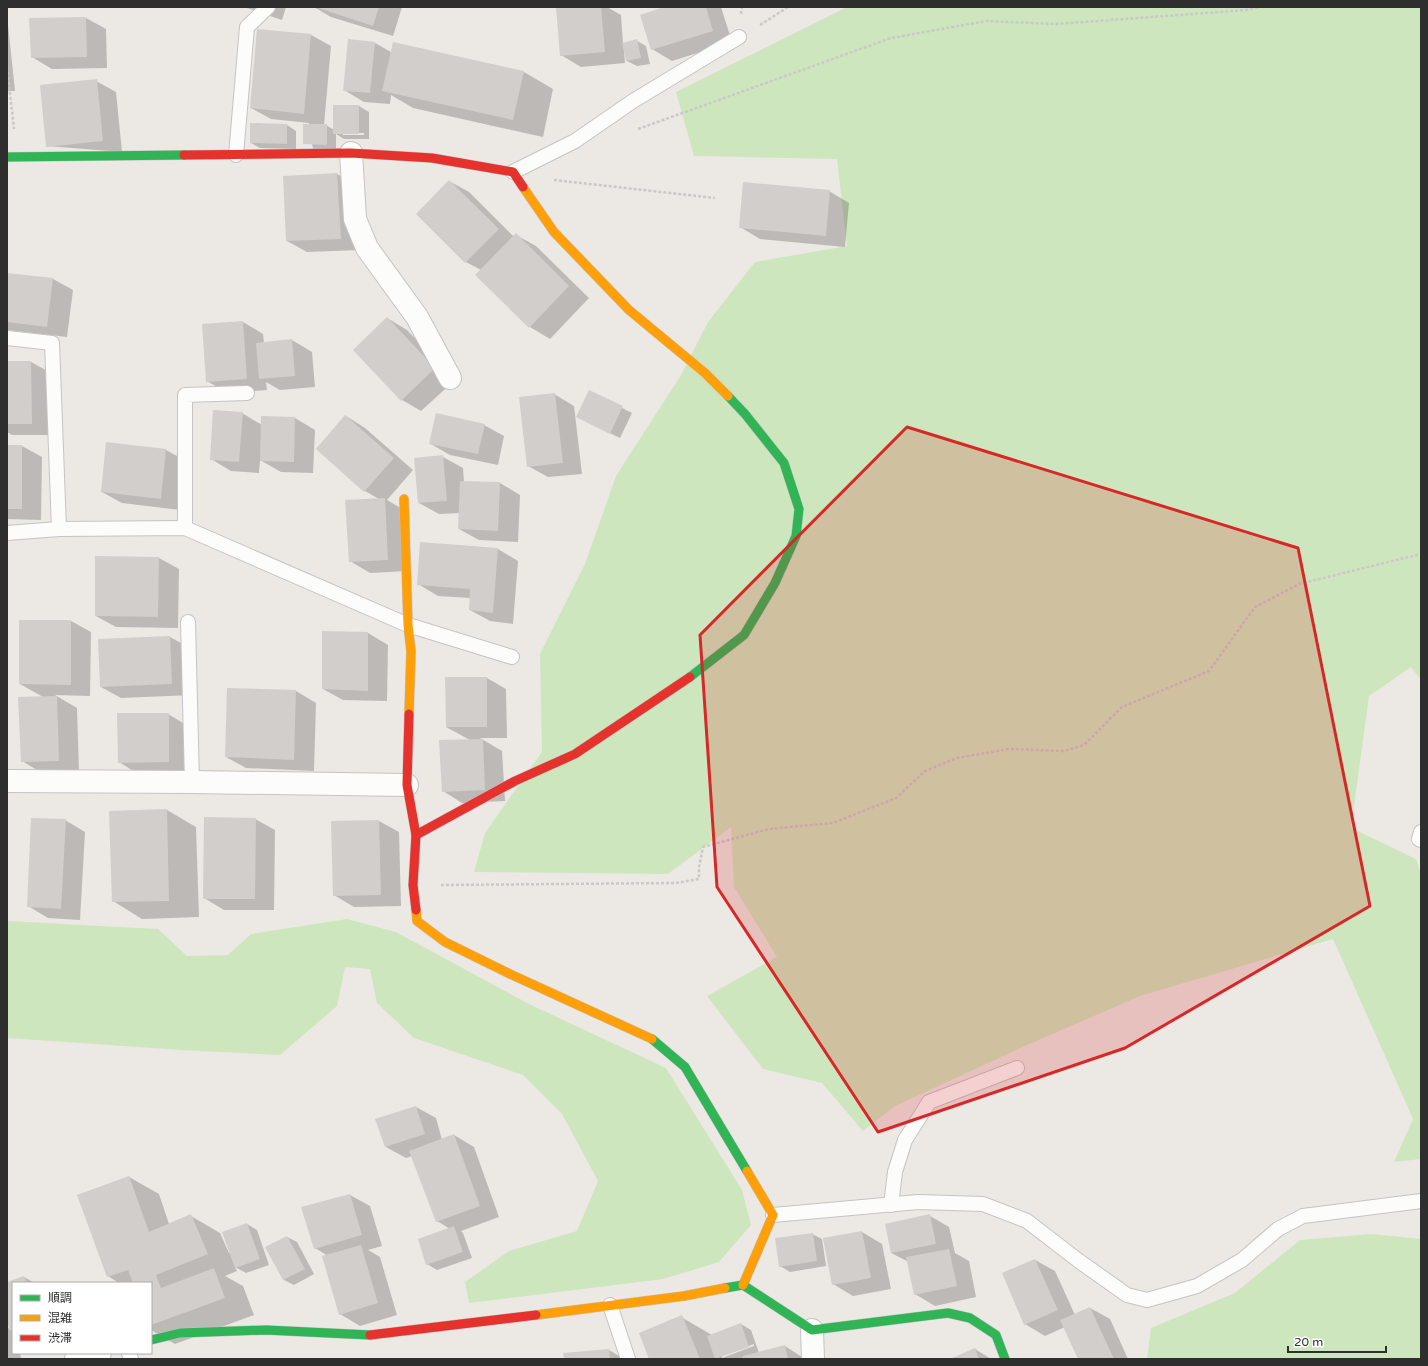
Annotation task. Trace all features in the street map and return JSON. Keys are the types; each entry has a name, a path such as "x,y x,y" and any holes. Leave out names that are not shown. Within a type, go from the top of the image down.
{"street":[{"path":"351,153 355,219 367,248 417,317 450,378"},
{"path":"7,157 351,153 432,158 513,172 554,232 629,310 710,378 745,414 784,463 800,509 796,536 775,582 744,635 704,667 575,754 515,781 416,835"},
{"path":"404,499 408,625 411,651 407,785 416,835 413,885 416,921 445,942 510,974 650,1038 685,1067 773,1216 743,1286"},
{"path":"7,781 407,785"},
{"path":"152,1340 180,1333 266,1330 372,1335 684,1296 743,1286 812,1330 948,1313 970,1318 996,1335 1005,1359"},
{"path":"812,1330 813,1359"},
{"path":"76,1359 96,1354"}],"lane":[{"path":"236,155 247,27 268,7"},
{"path":"513,172 575,142 633,101 739,38"},
{"path":"7,338 52,343 59,529"},
{"path":"185,528 186,395 247,393"},
{"path":"7,533 59,529 185,528 408,625 512,657"},
{"path":"188,622 192,782"},
{"path":"1421,832 1418,839 1421,840"},
{"path":"891,1205 895,1172 905,1140 929,1102 1017,1068"},
{"path":"773,1216 918,1202 983,1204 1027,1221 1079,1261 1127,1295 1147,1300 1197,1286 1242,1260 1278,1229 1303,1216 1421,1201"},
{"path":"610,1305 628,1359"}],"path":[{"path":"739,38 788,7"},
{"path":"636,130 892,38 986,21 1056,24 1247,10 1259,7"},
{"path":"7,67 17,157"},
{"path":"565,182 715,198"},
{"path":"413,885 676,883 699,879 699,868 703,847 769,829 833,823 896,798 925,771 957,758 1009,749 1064,751 1084,745 1122,707 1209,671 1255,606 1300,584 1421,554"}],"highlighted area":[{"path":"907,427 1298,548 1370,906 1125,1048 878,1132 717,887 700,635"}],"green space":[{"path":"847,7 1421,7 1421,680 1411,667 1369,696 1351,828 1416,859 1421,875 1421,1159 1394,1162 1413,1119 1333,939 1140,996 1027,1045 895,1106 863,1131 822,1083 763,1069 707,996 777,957 734,887 731,827 668,874 474,872 485,833 542,752 540,654 585,564 616,476 681,375 708,322 755,262 847,246 837,159 694,156 676,92"},
{"path":"347,919 396,932 529,1004 666,1068 742,1190 751,1225 719,1262 663,1279 469,1303 465,1282 509,1251 577,1231 598,1181 562,1114 523,1075 414,1038 377,1003 370,969 345,967 337,1006 280,1055 7,1038 7,921 158,929 187,956 228,955 251,934"},
{"path":"1371,1234 1421,1239 1421,1359 1147,1359 1151,1328 1235,1293 1300,1240"}],"building":[{"path":"315,7 379,7 373,26"},
{"path":"556,7 601,7 605,52 560,56"},
{"path":"664,7 706,7 713,31 651,50 640,15"},
{"path":"86,17 87,57 31,58 29,18"},
{"path":"257,29 311,34 304,114 250,108"},
{"path":"348,39 375,42 370,93 343,91"},
{"path":"637,39 641,58 626,61 622,43"},
{"path":"393,42 524,71 513,120 382,91"},
{"path":"97,79 103,141 46,147 40,85"},
{"path":"333,105 359,105 359,134 333,134"},
{"path":"250,123 287,124 287,144 250,143"},
{"path":"303,124 327,124 327,145 303,144"},
{"path":"337,173 341,239 286,241 283,176"},
{"path":"449,180 499,229 465,263 416,214"},
{"path":"743,182 830,190 826,236 739,228"},
{"path":"516,233 569,286 529,328 475,275"},
{"path":"7,273 53,278 47,327 7,322"},
{"path":"387,317 435,368 401,401 353,350"},
{"path":"243,321 247,379 206,382 202,324"},
{"path":"292,339 295,376 259,379 256,343"},
{"path":"7,361 31,361 32,424 7,424"},
{"path":"589,390 623,406 610,434 576,417"},
{"path":"555,393 563,463 527,467 519,397"},
{"path":"213,410 243,412 239,462 210,460"},
{"path":"436,413 485,424 478,454 429,444"},
{"path":"345,415 394,458 364,492 316,449"},
{"path":"261,416 295,417 294,462 260,461"},
{"path":"106,442 166,449 161,499 101,492"},
{"path":"7,445 22,445 22,509 7,509"},
{"path":"443,455 447,501 418,503 414,458"},
{"path":"460,481 500,482 498,531 458,529"},
{"path":"385,498 388,560 349,562 345,500"},
{"path":"420,542 498,548 493,613 469,610 470,589 417,585"},
{"path":"95,556 159,557 158,617 95,616"},
{"path":"19,620 71,620 71,685 19,684"},
{"path":"322,631 368,632 368,691 322,689"},
{"path":"170,636 172,684 100,687 98,639"},
{"path":"445,677 487,677 487,727 446,727"},
{"path":"227,688 296,690 294,760 225,757"},
{"path":"57,696 59,761 21,762 18,697"},
{"path":"117,713 169,713 169,762 118,763"},
{"path":"483,739 485,790 442,792 439,740"},
{"path":"167,809 169,901 112,902 109,811"},
{"path":"204,817 256,818 255,899 203,899"},
{"path":"31,818 66,819 61,909 27,907"},
{"path":"379,820 381,895 333,896 331,821"},
{"path":"416,1106 425,1134 385,1147 375,1119"},
{"path":"454,1134 480,1206 436,1222 409,1151"},
{"path":"129,1176 149,1232 191,1214 208,1254 156,1275 161,1288 214,1268 225,1298 152,1325 152,1282 133,1282 128,1270 107,1277 77,1195"},
{"path":"350,1194 362,1235 314,1249 301,1207"},
{"path":"930,1214 936,1244 891,1253 885,1224"},
{"path":"247,1223 260,1259 235,1268 222,1232"},
{"path":"454,1226 463,1252 426,1265 418,1239"},
{"path":"862,1231 871,1278 832,1285 823,1238"},
{"path":"813,1233 817,1261 779,1267 775,1238"},
{"path":"287,1236 305,1269 283,1280 265,1247"},
{"path":"361,1245 378,1303 339,1315 322,1256"},
{"path":"949,1249 957,1286 914,1295 906,1257"},
{"path":"1035,1259 1058,1310 1024,1325 1002,1273"},
{"path":"24,1276 27,1282 12,1282 12,1330 10,1331 7,1321 7,1282"},
{"path":"1090,1307 1114,1359 1078,1359 1060,1320"},
{"path":"682,1315 700,1359 649,1359 639,1333"},
{"path":"741,1323 749,1347 715,1359 707,1336"},
{"path":"785,1345 788,1359 744,1359 743,1356"},
{"path":"975,1348 979,1359 950,1359"},
{"path":"609,1349 610,1359 564,1359 563,1353"}],"traffic: fast":[{"path":"7,157 184,155"},
{"path":"690,677 744,635 775,583 796,536 799,509 784,463 745,414 728,396"},
{"path":"652,1039 685,1067 747,1171"},
{"path":"725,1288 743,1285 812,1330 948,1313 970,1318 996,1335 1005,1359"},
{"path":"152,1340 180,1333 266,1330 370,1335"}],"traffic: slow":[{"path":"523,187 554,232 629,310 705,373 728,396"},
{"path":"404,499 408,625 411,651 409,714"},
{"path":"416,910 417,921 445,942 510,974 652,1039"},
{"path":"743,1285 773,1215 747,1171"},
{"path":"536,1315 684,1296 725,1288"}],"traffic: jam":[{"path":"184,155 351,153 432,158 513,172 523,187"},
{"path":"416,835 515,781 575,754 690,677"},
{"path":"409,714 407,785 416,835 413,885 416,910"},
{"path":"370,1335 536,1315"}]}
